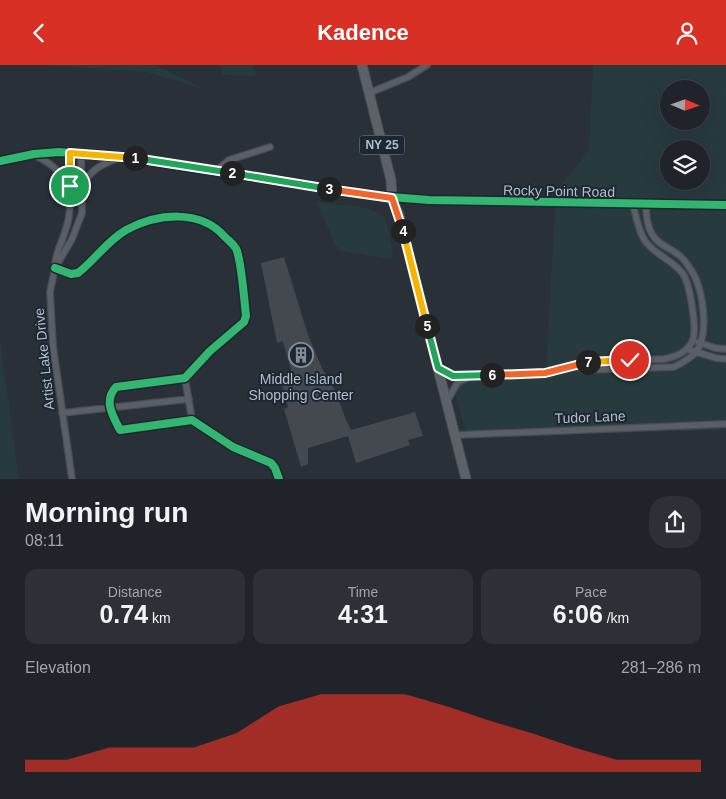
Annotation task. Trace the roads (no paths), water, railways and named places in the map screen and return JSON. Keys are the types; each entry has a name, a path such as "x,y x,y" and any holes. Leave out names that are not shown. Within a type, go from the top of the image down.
{"main road":[{"name":"NY 25","path":"362,65 390,180 392,198 399,215 466,479"},
{"name":"Rocky Point Road","path":"0,161 31,154 82,153 217,170 392,198 442,201 726,205"}],"street":[{"path":"369,93 408,77 427,65"},
{"path":"217,170 229,160 270,147"},
{"path":"70,153 69,215 65,236 56,256 55,267 71,274 78,273 113,240 126,231 146,221 164,216 204,222 222,233 237,251 246,318 242,324 210,351 185,379 116,387 110,396 110,409 120,430 192,420 233,447 271,463 280,479"},
{"name":"Artist Lake Drive","path":"72,479 50,311 50,292 55,267 77,229 82,213 82,153"},
{"path":"31,154 59,170 70,186"},
{"path":"82,185 89,174 99,166 122,157"},
{"path":"438,368 453,376 545,373 584,363 676,357 687,349 693,340 692,300 688,285 682,273 669,261 653,251 644,240 637,223 633,204"},
{"path":"577,366 584,370 674,367 683,363 696,352 704,335 702,297 695,275 678,254 661,244 652,235 647,219 646,205"},
{"path":"693,340 726,349"},
{"path":"687,349 726,359"},
{"path":"447,401 458,382 471,376"},
{"path":"185,379 190,399 192,420"},
{"path":"62,413 190,399"},
{"name":"Tudor Lane","path":"456,435 726,424"}],"place":[{"name":"Middle Island Shopping Center","path":"301,355"}]}
